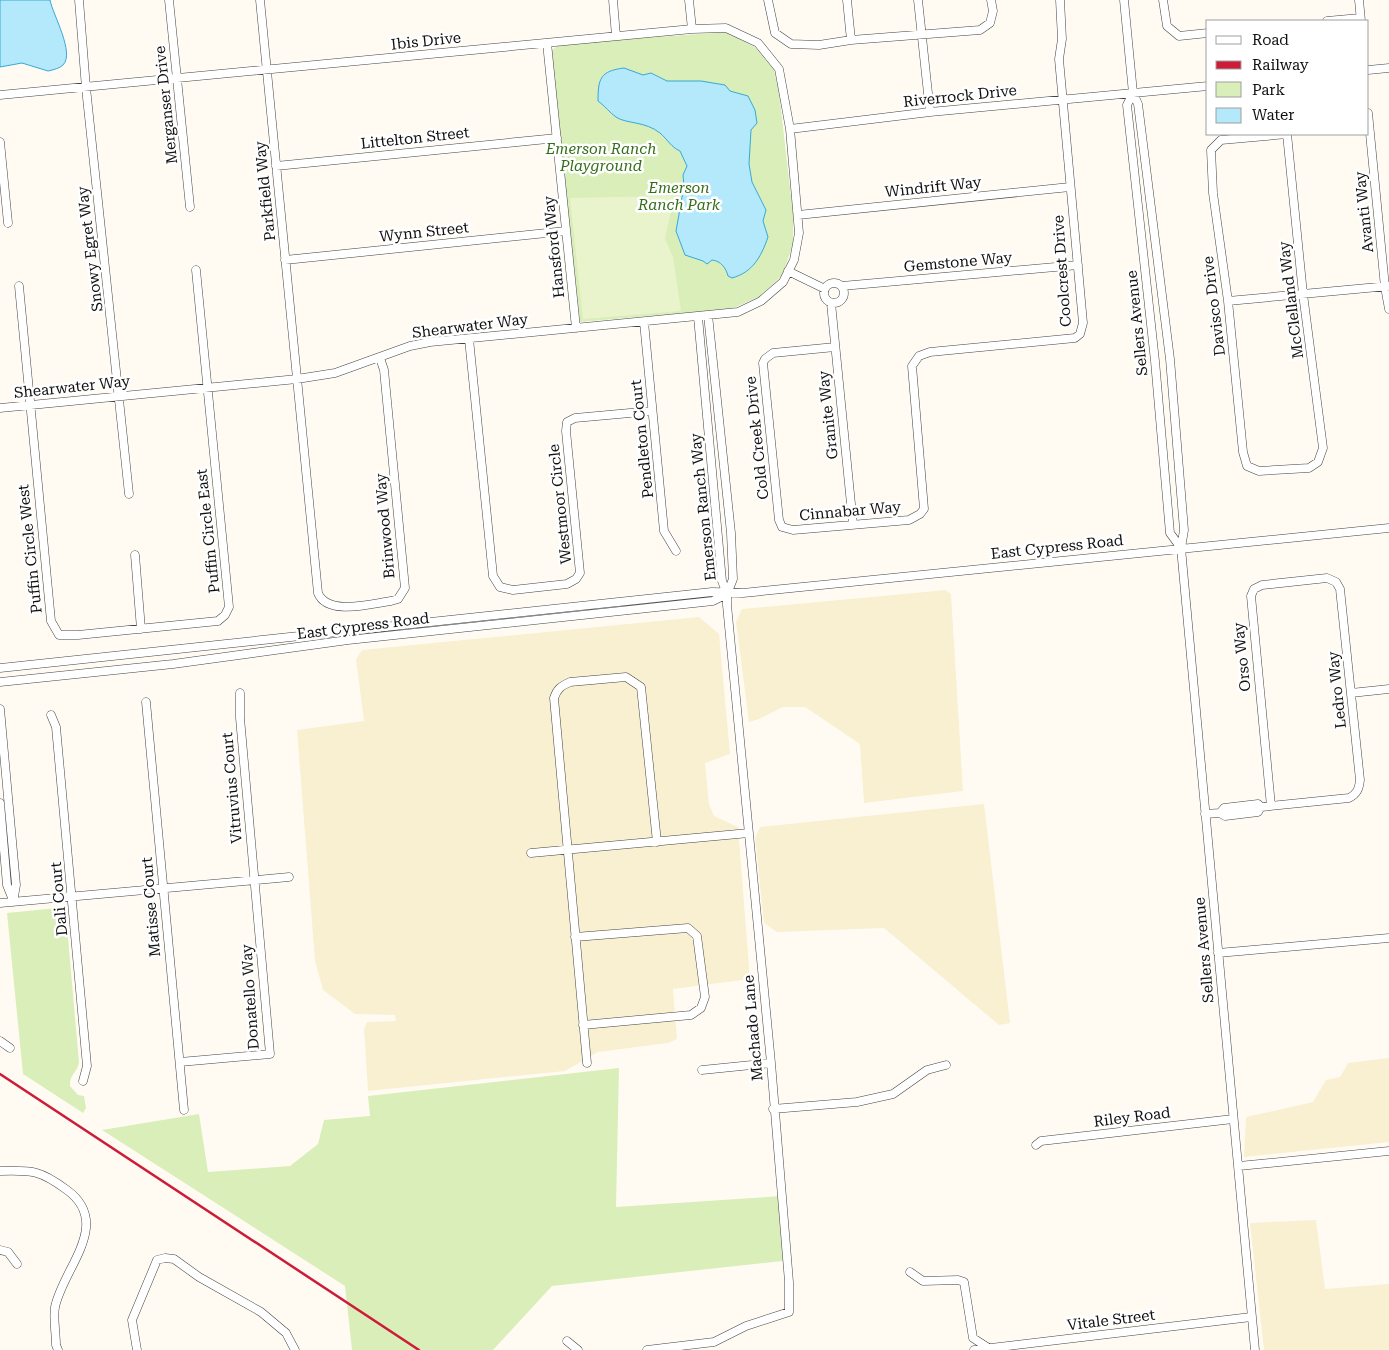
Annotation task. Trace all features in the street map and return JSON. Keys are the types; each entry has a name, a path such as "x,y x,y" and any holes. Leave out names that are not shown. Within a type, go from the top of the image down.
{"street":[{"name":"Snowy Egret Way","path":"79,0 86,88 129,494"},
{"name":"Merganser Drive","path":"169,0 190,207"},
{"name":"Parkfield Way","path":"260,0 297,379"},
{"path":"612,0 616,36"},
{"path":"689,0 692,29"},
{"path":"768,0 775,33 791,44 819,45 851,40 980,30 990,23 993,11 991,0"},
{"path":"847,0 851,40"},
{"path":"918,0 930,112"},
{"name":"Coolcrest Drive","path":"920,514 925,504 912,366 915,361 930,352 1075,338 1080,334 1083,324 1058,59 1062,39 1060,0"},
{"name":"Sellers Avenue","path":"1124,0 1133,93 1138,104 1170,359 1184,530 1181,548 1255,1350"},
{"path":"1163,0 1167,26 1179,36 1206,33"},
{"path":"1359,0 1361,20"},
{"name":"Ibis Drive","path":"0,95 267,71 616,36 726,28 758,44 779,69 790,129"},
{"name":"Hansford Way","path":"548,43 576,328"},
{"path":"1369,70 1389,68"},
{"name":"Riverrock Drive","path":"790,129 930,112 1206,86"},
{"name":"Sellers Avenue","path":"1133,93 1127,105 1155,361 1170,533 1181,548"},
{"name":"Avanti Way","path":"1369,122 1389,309"},
{"name":"Shearwater Way","path":"0,408 297,379 334,374 410,346 738,312 761,300 783,282 794,260 799,233 790,129"},
{"name":"Davisco Drive","path":"1276,135 1221,140 1211,150 1212,193 1228,301 1242,452 1247,466 1259,471 1309,468 1318,462"},
{"name":"McClelland Way","path":"1287,135 1303,294 1323,448 1318,462"},
{"name":"Littelton Street","path":"276,166 557,138"},
{"path":"0,142 8,223"},
{"name":"Windrift Way","path":"798,215 1070,187"},
{"name":"Wynn Street","path":"285,260 566,231"},
{"name":"Gemstone Way","path":"842,286 1078,265"},
{"name":"Puffin Circle East","path":"142,629 218,621 225,615 229,607 196,270"},
{"path":"788,271 825,289"},
{"path":"833,283 842,286 843,298 838,302 831,303 824,296 825,289 833,283"},
{"path":"19,286 30,406"},
{"path":"1228,301 1387,286"},
{"name":"Granite Way","path":"831,303 853,524"},
{"name":"Emerson Ranch Way","path":"708,315 731,533 733,579 727,594"},
{"name":"Emerson Ranch Way","path":"698,316 722,581 727,594"},
{"name":"Pendleton Court","path":"644,322 664,531 676,551"},
{"name":"Westmoor Circle","path":"469,339 493,576 495,582 506,589 567,584 576,579 580,573 566,430 567,422 575,418 652,411"},
{"name":"Cold Creek Drive","path":"782,527 779,520 764,363 773,353 835,347"},
{"name":"Brinwood Way","path":"297,379 318,593 321,600 337,607 391,602 402,595 405,582 384,370 380,358"},
{"name":"Puffin Circle West","path":"30,406 51,621 55,631 66,636 142,629"},
{"name":"Cinnabar Way","path":"782,527 793,530 909,520 920,514"},
{"name":"East Cypress Road","path":"0,668 712,592 727,594 1389,528"},
{"path":"135,555 142,629"},
{"name":"Orso Way","path":"1271,806 1251,596 1254,589 1262,585 1326,578 1336,582"},
{"name":"Ledro Way","path":"1271,806 1349,798 1355,795 1360,780 1340,589 1336,582"},
{"name":"East Cypress Road","path":"0,682 173,664 348,640 713,601 727,594"},
{"name":"Machado Lane","path":"648,1350 714,1342 746,1326 789,1312 790,1282 727,594"},
{"path":"587,1063 554,698 556,691 570,682 626,677 641,687 657,842"},
{"path":"1351,693 1389,689"},
{"name":"Vitruvius Court","path":"240,693 240,718 254,880"},
{"name":"Matisse Court","path":"146,702 184,1110"},
{"path":"0,709 16,885 13,902"},
{"name":"Dali Court","path":"51,715 56,727 73,896 87,1066 83,1082"},
{"path":"0,803 7,886 13,902"},
{"path":"1205,814 1220,813 1225,816 1258,812 1261,807 1271,806"},
{"path":"531,853 749,833"},
{"path":"0,903 289,877"},
{"name":"Donatello Way","path":"180,1062 270,1054 254,880"},
{"path":"575,937 688,928 697,936 705,997 701,1008 691,1016 583,1025"},
{"path":"1218,953 1389,938"},
{"path":"0,1041 10,1048"},
{"path":"702,1070 771,1063"},
{"path":"773,1109 857,1102 893,1094 927,1070 946,1066"},
{"name":"Riley Road","path":"1036,1145 1041,1141 1233,1119"},
{"path":"1239,1166 1389,1151"},
{"path":"0,1171 32,1170 53,1180 77,1197 86,1214 86,1235 56,1307 56,1345 58,1350"},
{"path":"0,1250 8,1252 17,1264"},
{"path":"137,1350 132,1320 157,1260 165,1258 174,1259 199,1277 261,1312 286,1332 295,1350"},
{"path":"910,1272 923,1281 958,1280 964,1282 973,1338 989,1348"},
{"name":"Vitale Street","path":"974,1350 1251,1317"},
{"path":"567,1341 578,1350"}],"shaded area":[{"path":"946,590 951,594 963,791 864,803 860,744 805,707 783,707 749,722 736,622 742,609"},
{"path":"699,617 719,634 730,754 705,763 709,804 714,816 738,827 750,979 673,989 677,1039 668,1043 598,1052 565,1071 368,1091 364,1029 367,1022 396,1021 395,1015 355,1014 323,990 315,961 297,730 364,721 356,659 362,650"},
{"path":"984,804 1010,1023 999,1025 884,928 777,932 764,923 755,838 760,827"},
{"path":"1389,1058 1389,1142 1244,1157 1246,1117 1313,1102 1326,1080 1340,1077 1348,1063"},
{"path":"1316,1220 1325,1289 1389,1284 1389,1350 1264,1350 1250,1223"}],"green space":[{"name":"Emerson Ranch Park","path":"727,32 756,48 774,70 779,92 793,214 793,244 783,274 761,296 731,309 580,322 551,51 560,44"},
{"path":"674,196 665,239 673,257 681,311 583,319 570,198"},
{"path":"57,908 66,915 79,1062 71,1079 70,1086 78,1095 84,1096 86,1108 83,1113 23,1074 7,913"},
{"path":"619,1068 616,1207 781,1196 791,1260 552,1286 493,1350 352,1350 345,1286 102,1130 199,1114 208,1172 290,1166 318,1144 324,1120 370,1116 368,1096"}],"water":[{"path":"0,0 50,0 65,43 66,59 63,65 48,71 22,63 0,67"},
{"path":"624,68 643,75 651,73 667,81 701,81 725,85 730,91 748,96 755,110 757,123 751,130 749,164 752,182 766,210 763,221 768,237 759,257 746,272 732,278 728,276 718,262 712,260 707,264 685,255 676,231 684,186 683,175 687,166 680,151 654,129 620,119 598,101 602,77 610,71"}],"railway":[{"path":"0,1074 419,1350"}],"park label":[{"name":"Emerson Ranch Playground","path":"601,158"}]}
